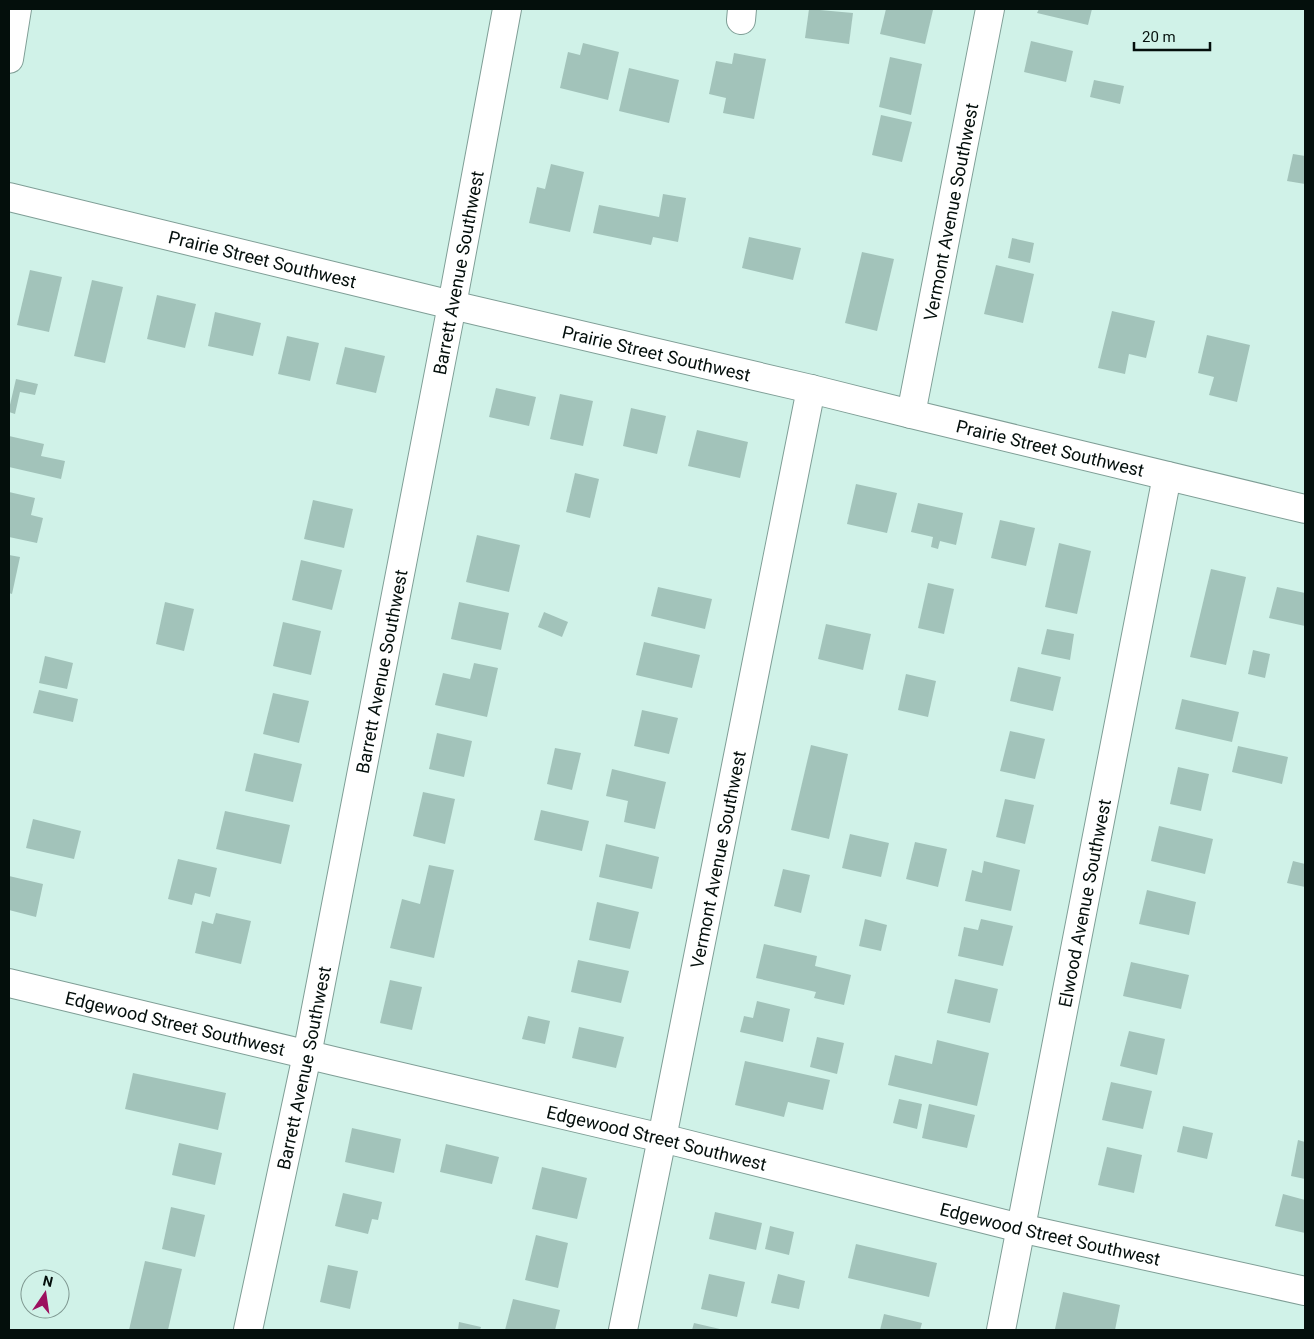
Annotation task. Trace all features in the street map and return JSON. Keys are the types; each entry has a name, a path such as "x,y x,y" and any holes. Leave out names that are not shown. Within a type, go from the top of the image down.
{"street":[{"path":"9,59 17,9"},
{"name":"Barrett Avenue Southwest","path":"248,1330 307,1055 452,305 507,9"},
{"name":"Vermont Avenue Southwest","path":"911,414 990,9"},
{"name":"Prairie Street Southwest","path":"9,196 452,305 1305,508"},
{"name":"Vermont Avenue Southwest","path":"623,1330 811,389"},
{"name":"Elwood Avenue Southwest","path":"1001,1330 1166,476"},
{"name":"Edgewood Street Southwest","path":"9,983 662,1138 1020,1228 1305,1291"}],"building":[{"path":"809,9 853,13 849,44 805,38"},
{"path":"886,9 933,10 925,44 880,34"},
{"path":"1039,9 1092,9 1088,25 1037,13"},
{"path":"1031,41 1073,51 1066,82 1024,72"},
{"path":"583,43 619,52 608,100 560,88 568,52 580,55"},
{"path":"734,53 766,59 754,119 723,113 726,98 709,94 716,61 732,64"},
{"path":"890,57 922,64 911,115 879,107"},
{"path":"629,68 679,80 669,123 619,111"},
{"path":"1094,80 1124,86 1120,104 1090,97"},
{"path":"881,115 912,122 902,162 872,155"},
{"path":"1293,154 1305,156 1305,184 1287,181"},
{"path":"551,164 584,172 570,232 529,223 537,187 545,189"},
{"path":"663,194 686,198 678,242 653,237 651,245 593,233 599,205 659,217"},
{"path":"749,237 801,248 793,280 742,268"},
{"path":"1012,238 1034,243 1030,263 1008,258"},
{"path":"862,252 894,259 877,331 845,323"},
{"path":"996,265 1034,274 1023,323 984,314"},
{"path":"30,270 62,277 49,332 17,325"},
{"path":"92,280 123,287 105,363 74,356"},
{"path":"157,295 196,304 185,348 147,339"},
{"path":"1112,311 1155,321 1146,358 1129,354 1125,374 1098,368"},
{"path":"215,312 261,323 253,356 208,346"},
{"path":"1207,335 1250,345 1237,402 1209,395 1214,377 1198,373"},
{"path":"287,336 319,343 310,381 278,374"},
{"path":"345,347 385,356 376,393 336,384"},
{"path":"16,379 38,384 35,395 20,392 15,414 9,412 9,409"},
{"path":"496,388 536,397 529,426 489,417"},
{"path":"560,394 593,401 583,446 550,439"},
{"path":"631,408 666,416 657,454 623,446"},
{"path":"697,430 748,442 740,478 688,466"},
{"path":"9,436 44,444 41,456 65,461 61,479 9,467"},
{"path":"575,473 599,479 590,518 566,512"},
{"path":"856,484 897,493 887,533 847,524"},
{"path":"9,492 35,498 31,515 43,518 37,543 9,537"},
{"path":"313,500 353,509 344,548 304,539"},
{"path":"918,503 963,513 956,545 940,541 938,549 931,547 933,537 911,532"},
{"path":"1000,520 1035,528 1026,566 991,558"},
{"path":"477,535 520,545 509,592 466,582"},
{"path":"1059,543 1091,551 1077,614 1045,607"},
{"path":"9,555 20,557 12,594 9,593"},
{"path":"301,560 342,570 332,610 292,600"},
{"path":"1211,569 1246,577 1226,665 1190,657"},
{"path":"928,583 954,589 944,634 918,628"},
{"path":"658,587 712,599 705,629 651,616"},
{"path":"1277,587 1305,593 1305,626 1269,618"},
{"path":"165,602 194,609 184,651 156,644"},
{"path":"459,602 509,613 501,650 451,639"},
{"path":"544,612 568,622 562,637 538,627"},
{"path":"283,622 321,631 311,675 273,666"},
{"path":"826,624 871,634 863,670 818,659"},
{"path":"1047,629 1074,634 1070,660 1041,654"},
{"path":"644,642 700,655 692,688 636,675"},
{"path":"1253,650 1270,654 1265,678 1248,674"},
{"path":"45,656 73,663 67,689 39,683"},
{"path":"474,663 498,668 487,717 435,705 443,673 470,679"},
{"path":"1018,667 1061,677 1053,711 1010,701"},
{"path":"906,674 936,681 928,717 898,710"},
{"path":"39,690 78,699 73,722 33,713"},
{"path":"273,693 309,701 299,743 263,734"},
{"path":"1182,699 1239,712 1232,742 1175,729"},
{"path":"642,710 678,718 669,754 634,746"},
{"path":"1010,731 1045,739 1035,779 1000,771"},
{"path":"437,733 472,741 464,777 429,769"},
{"path":"811,745 848,754 829,839 791,830"},
{"path":"1238,746 1288,757 1282,784 1232,772"},
{"path":"555,748 581,753 572,790 547,784"},
{"path":"254,753 302,764 293,802 245,791"},
{"path":"1178,767 1209,774 1201,811 1170,804"},
{"path":"612,769 666,782 655,829 624,822 628,801 606,796"},
{"path":"423,792 455,799 445,844 413,836"},
{"path":"1005,799 1034,805 1025,844 996,837"},
{"path":"541,810 589,821 582,851 534,840"},
{"path":"225,811 290,825 281,864 216,849"},
{"path":"33,819 81,831 74,859 26,848"},
{"path":"1159,826 1213,839 1205,874 1151,861"},
{"path":"850,834 889,843 881,877 842,868"},
{"path":"915,842 947,849 938,887 906,879"},
{"path":"606,844 659,857 652,889 599,877"},
{"path":"178,859 217,868 210,897 195,893 192,905 168,899"},
{"path":"984,861 1020,870 1011,911 965,901 972,870 982,873"},
{"path":"1293,861 1305,864 1305,887 1287,883"},
{"path":"429,865 454,870 434,958 390,948 402,899 420,904"},
{"path":"783,869 810,875 801,913 774,906"},
{"path":"9,876 43,884 36,917 9,910"},
{"path":"1147,890 1196,902 1189,935 1139,924"},
{"path":"597,902 639,912 630,949 589,940"},
{"path":"216,913 251,921 241,964 195,953 202,921 213,924"},
{"path":"865,919 887,925 881,951 859,946"},
{"path":"981,919 1013,926 1003,966 958,956 964,927 978,930"},
{"path":"764,944 817,956 815,966 851,975 844,1005 814,998 816,992 756,978"},
{"path":"578,960 629,971 621,1003 571,992"},
{"path":"1131,962 1189,975 1181,1009 1123,996"},
{"path":"955,979 998,989 990,1023 947,1013"},
{"path":"390,980 422,987 412,1030 380,1023"},
{"path":"757,1001 790,1009 783,1042 740,1032 744,1016 753,1018"},
{"path":"528,1016 550,1021 545,1044 522,1039"},
{"path":"579,1027 624,1037 616,1068 572,1058"},
{"path":"1129,1031 1165,1039 1157,1075 1120,1066"},
{"path":"817,1037 844,1043 837,1074 810,1067"},
{"path":"937,1040 989,1053 977,1106 888,1085 895,1055 932,1064"},
{"path":"745,1061 830,1080 823,1110 788,1102 784,1117 735,1105"},
{"path":"133,1073 226,1093 218,1130 125,1109"},
{"path":"1111,1082 1152,1091 1143,1129 1102,1120"},
{"path":"899,1099 922,1104 917,1129 893,1123"},
{"path":"929,1104 975,1115 967,1148 922,1138"},
{"path":"1183,1126 1213,1133 1207,1159 1177,1152"},
{"path":"352,1128 401,1139 394,1173 345,1162"},
{"path":"1298,1140 1305,1142 1305,1179 1291,1176"},
{"path":"179,1143 222,1153 215,1185 172,1175"},
{"path":"446,1144 499,1157 492,1184 440,1172"},
{"path":"1107,1147 1142,1155 1134,1193 1098,1185"},
{"path":"542,1167 587,1178 577,1219 532,1209"},
{"path":"343,1193 382,1202 378,1220 372,1219 368,1234 335,1226"},
{"path":"1283,1194 1305,1200 1305,1233 1275,1226"},
{"path":"171,1207 205,1215 195,1257 162,1249"},
{"path":"715,1212 762,1223 756,1250 709,1239"},
{"path":"770,1226 794,1232 789,1255 765,1249"},
{"path":"536,1235 568,1243 558,1288 525,1280"},
{"path":"856,1244 937,1263 929,1297 848,1278"},
{"path":"145,1261 182,1269 168,1330 129,1330"},
{"path":"328,1265 358,1271 350,1309 320,1302"},
{"path":"709,1274 745,1282 737,1317 701,1309"},
{"path":"778,1274 805,1281 799,1309 771,1303"},
{"path":"1063,1292 1120,1305 1115,1330 1055,1329"},
{"path":"513,1299 560,1310 555,1330 505,1330"},
{"path":"884,1314 922,1323 920,1330 880,1330"},
{"path":"459,1322 481,1327 480,1330 458,1330"},
{"path":"694,1323 720,1329 720,1330 692,1330"}]}
